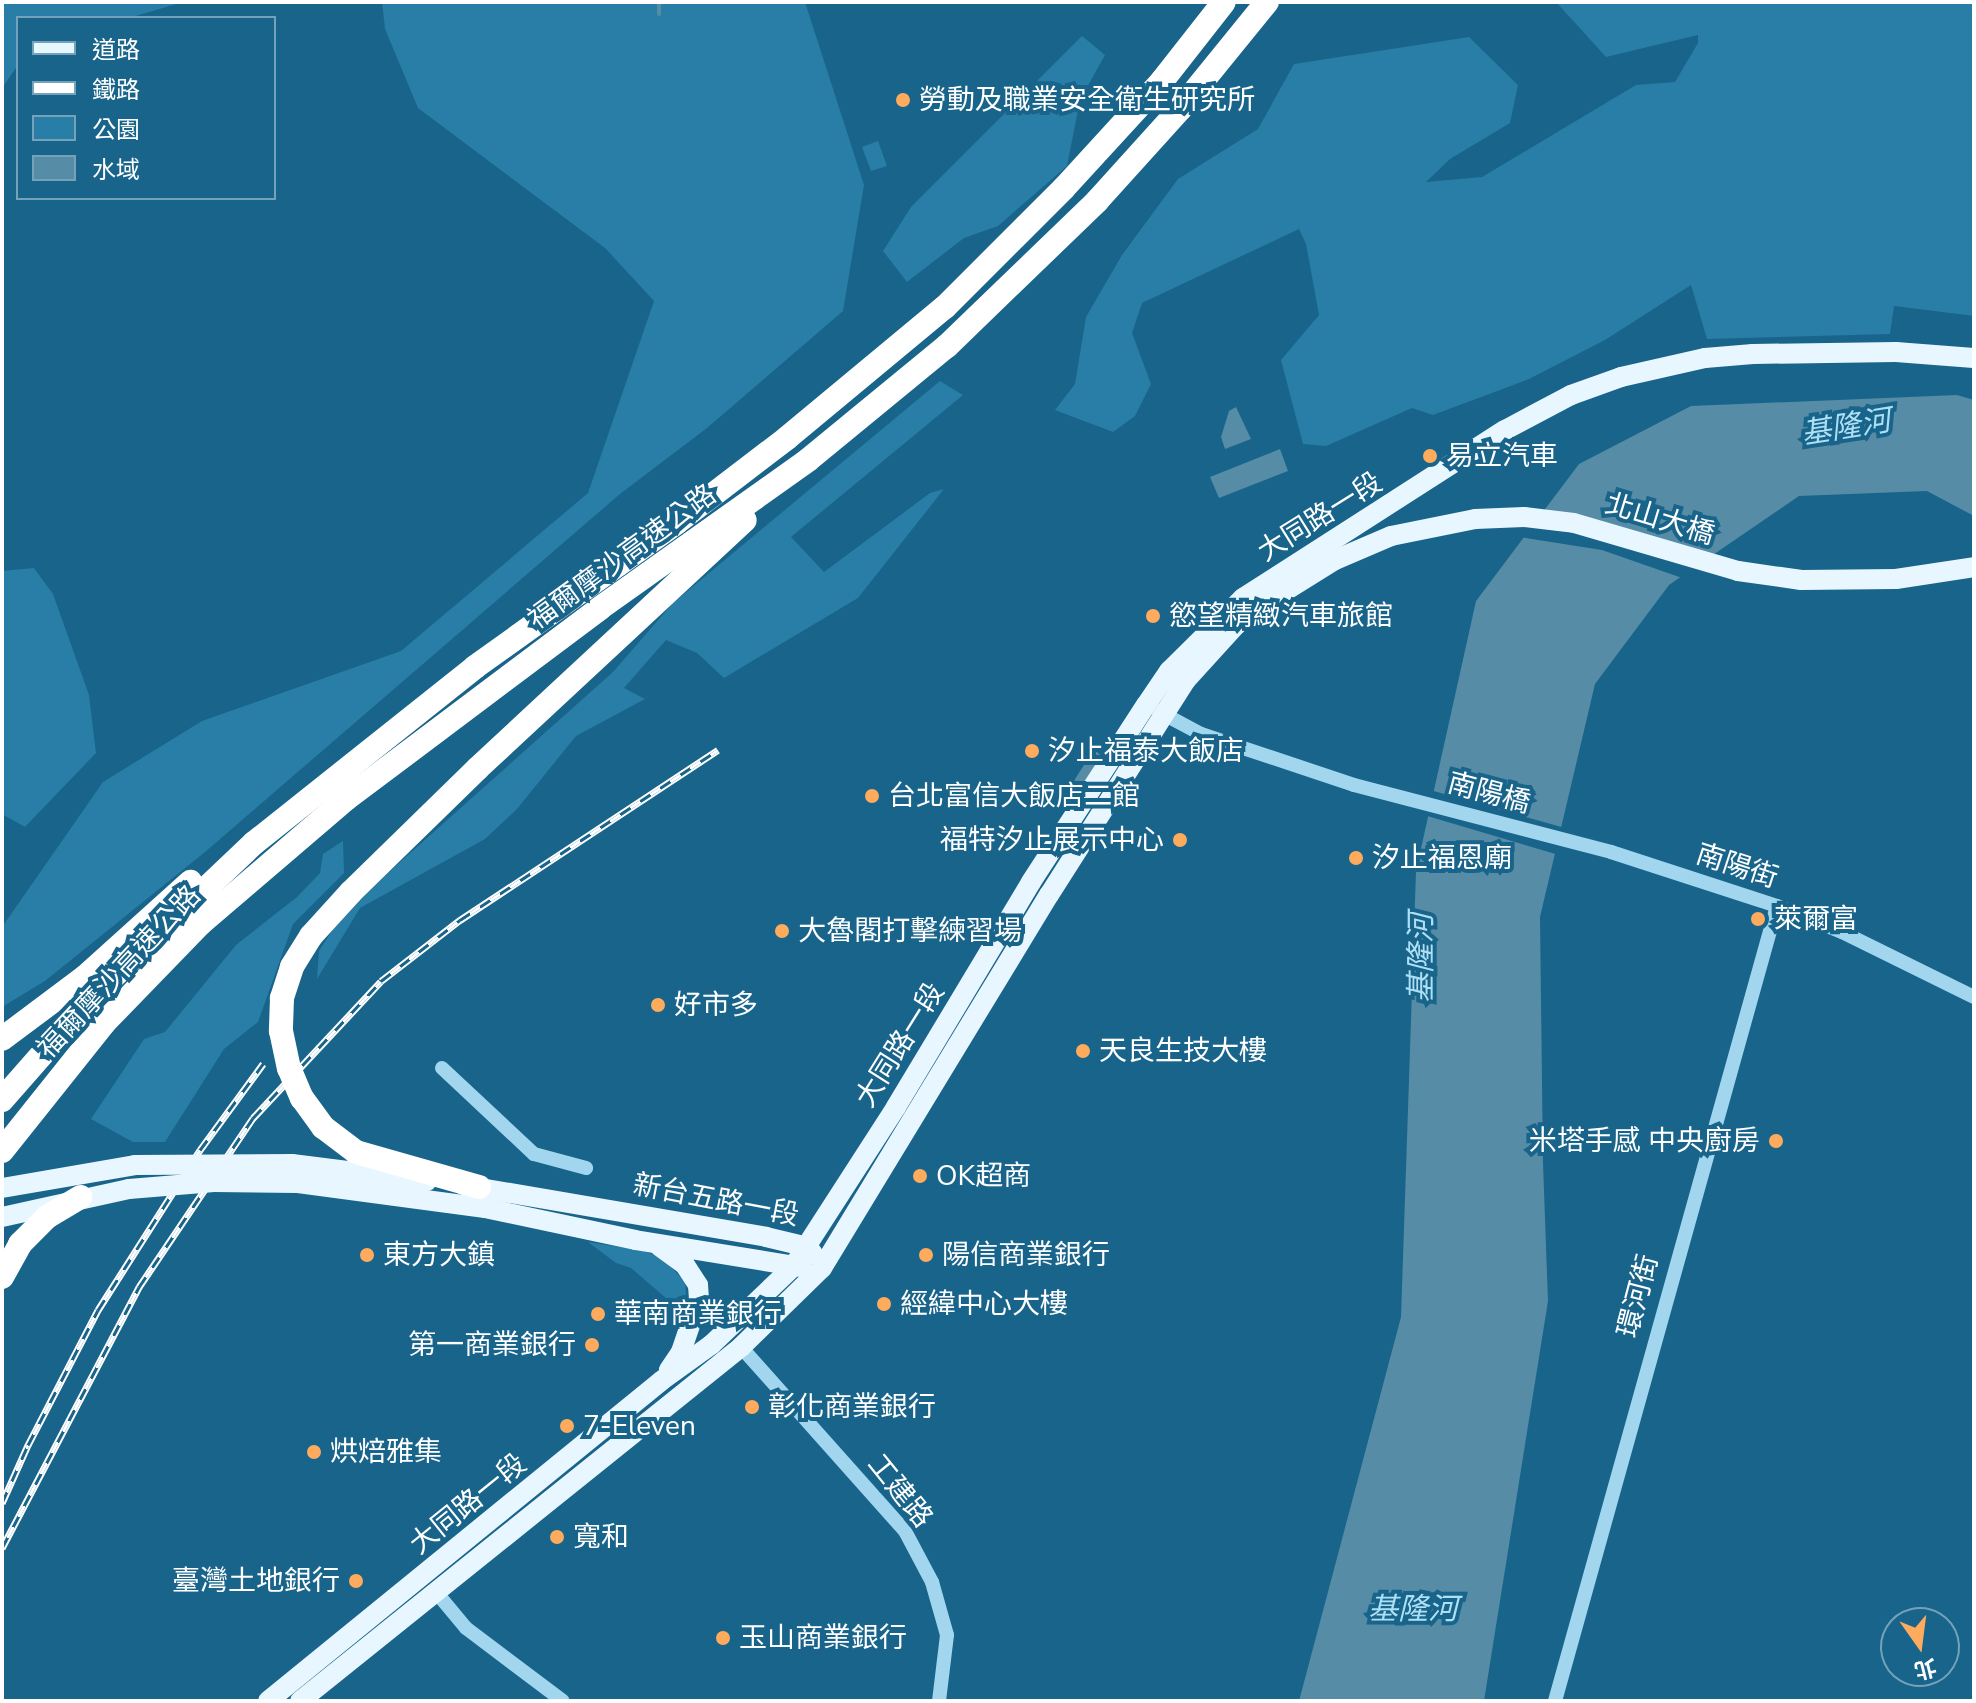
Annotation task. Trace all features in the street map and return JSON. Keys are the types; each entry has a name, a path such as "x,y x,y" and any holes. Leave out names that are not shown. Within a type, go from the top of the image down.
{"highway":[{"name":"福爾摩沙高速公路","path":"2,1100 97,992 254,843 475,667 676,523 787,438 945,307 1064,188 1152,91 1224,2"},
{"name":"福爾摩沙高速公路","path":"2,1151 104,1023 200,924 346,799 600,608 808,460 947,346 1097,201 1180,109 1267,2"},
{"path":"479,1187 356,1152 323,1127 297,1088 281,1031 292,967 311,936 478,768 808,460"},
{"path":"2,1039 85,977 194,879 254,843"},
{"path":"2,1277 20,1244 38,1226 80,1197"}],"main road":[{"name":"大同路一段","path":"269,1701 661,1381 711,1345 793,1267 1031,882 1146,705 1169,671 1243,598 1505,430 1571,395 1657,367 1729,356 1896,352 1974,358"},
{"name":"北山大橋","path":"1335,560 1391,536 1432,525 1524,517 1574,523 1690,559 1769,577 1843,581 1896,579 1974,567"},
{"name":"大同路一段","path":"300,1701 741,1347 822,1268 1049,895 1186,680 1236,625 1335,560"},
{"name":"新台五路一段","path":"2,1188 135,1165 479,1187 620,1209 808,1247 822,1268"},
{"name":"新台五路一段","path":"2,1217 80,1197 129,1189 295,1174 656,1243 793,1267 822,1268"},
{"path":"656,1243 685,1265 698,1285 699,1299 681,1352 661,1381"}],"street":[{"name":"南陽橋","path":"1146,705 1201,734 1354,785 1611,852"},
{"name":"南陽街","path":"1611,852 1777,906 1842,932 1974,997"},
{"name":"環河街","path":"1555,1701 1749,994 1777,906"},
{"path":"442,1068 534,1154 586,1168"},
{"name":"工建路","path":"741,1347 905,1531 932,1582 947,1635 939,1701"},
{"path":"559,1467 576,1479"},
{"path":"436,1592 466,1628 563,1701"}],"green space":[{"path":"2,2 183,2 136,16 16,16 16,68 2,88"},
{"path":"382,2 805,2 864,185 843,311 707,428 620,494 205,852 45,981 2,1007 2,927 103,782 202,721 401,651 588,493 654,301 605,248 418,108 385,29"},
{"path":"1556,2 1974,2 1974,316 1894,306 1890,334 1707,339 1691,285 1605,340 1529,379 1433,415 1412,408 1326,446 1303,444 1281,360 1319,315 1306,244 1299,229 1142,303 1132,333 1151,384 1135,416 1113,432 1055,410 1075,384 1086,317 1122,255 1178,179 1258,129 1294,64 1469,37 1518,85 1510,123 1450,159 1426,182 1482,177 1636,85 1675,82 1698,43 1698,35 1606,57"},
{"path":"1082,36 1105,55 1080,100 1067,166 998,226 964,238 907,282 883,251 911,207"},
{"path":"878,141 887,166 871,171 862,147"},
{"path":"940,381 963,395 791,537 824,572 930,493 944,489 858,598 724,678 697,653 666,640 624,688 645,699 576,736 517,809 485,839 360,908 317,979 319,951 344,912 613,672 673,603"},
{"path":"34,568 53,594 89,695 96,753 25,827 2,814 2,571"},
{"path":"343,841 344,873 293,924 258,1022 224,1049 165,1142 133,1142 91,1119 144,1039 165,1032 236,945 297,897 320,873 323,854"},
{"path":"588,1242 640,1250 662,1257 685,1282 688,1317 631,1268 616,1263"}],"water":[{"name":"基隆河","path":"1957,395 1974,400 1974,516 1927,491 1799,496 1669,585 1595,684 1540,917 1548,1301 1484,1701 1299,1701 1401,1317 1416,871 1476,601 1579,464 1691,406"},
{"path":"1236,407 1251,439 1225,449 1221,437 1229,411"},
{"path":"1280,449 1288,471 1219,498 1210,477"},
{"path":"1096,746 1109,755 1070,814 1058,806"}],"pier":[{"path":"1537,513 1717,557 1685,579 1602,550 1520,537"},
{"path":"1430,790 1565,828 1559,855 1424,815"}],"waterway":[{"path":"659,2 659,14"}],"railway":[{"path":"2,1548 139,1287 253,1118 381,981 460,920 718,750"},
{"path":"2,1503 28,1445 98,1310 200,1150 263,1064"}],"place":[{"name":"勞動及職業安全衛生研究所","path":"903,100"},
{"name":"易立汽車","path":"1430,456"},
{"name":"慾望精緻汽車旅館","path":"1153,616"},
{"name":"汐止福泰大飯店","path":"1032,751"},
{"name":"台北富信大飯店二館","path":"872,796"},
{"name":"福特汐止展示中心","path":"1180,840"},
{"name":"汐止福恩廟","path":"1356,858"},
{"name":"萊爾富","path":"1758,919"},
{"name":"大魯閣打擊練習場","path":"782,931"},
{"name":"好市多","path":"658,1005"},
{"name":"天良生技大樓","path":"1083,1051"},
{"name":"米塔手感 中央廚房","path":"1776,1141"},
{"name":"OK超商","path":"920,1176"},
{"name":"東方大鎮","path":"367,1255"},
{"name":"陽信商業銀行","path":"926,1255"},
{"name":"經緯中心大樓","path":"884,1304"},
{"name":"華南商業銀行","path":"598,1314"},
{"name":"第一商業銀行","path":"592,1345"},
{"name":"彰化商業銀行","path":"752,1407"},
{"name":"7-Eleven","path":"567,1426"},
{"name":"烘焙雅集","path":"314,1452"},
{"name":"寬和","path":"557,1537"},
{"name":"臺灣土地銀行","path":"356,1581"},
{"name":"玉山商業銀行","path":"723,1638"}]}
